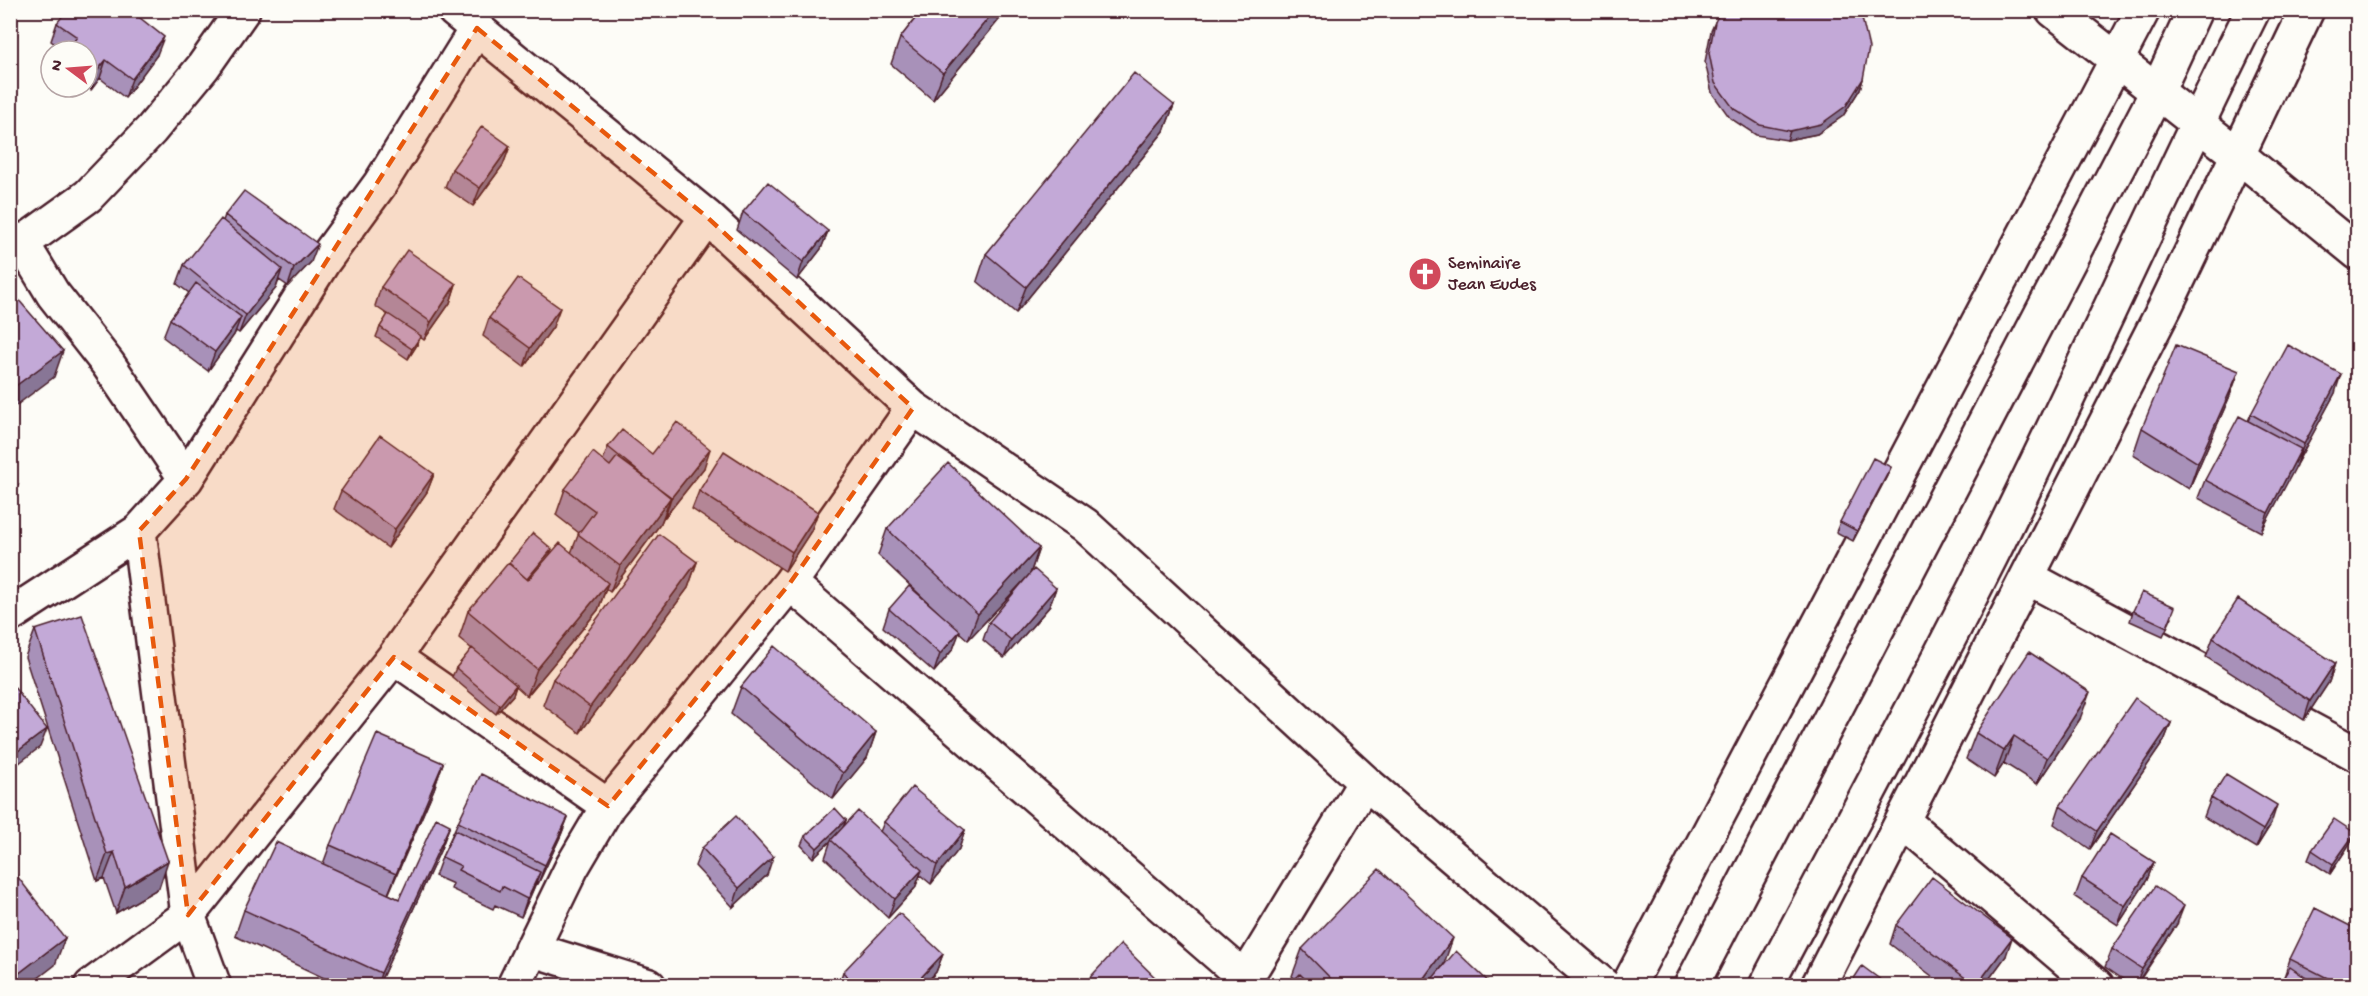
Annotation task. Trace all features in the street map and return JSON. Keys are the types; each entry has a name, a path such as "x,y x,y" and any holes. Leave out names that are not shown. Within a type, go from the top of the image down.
{"main road":[{"path":"186,479 108,364 14,244 87,196 152,130 203,66 243,10"},
{"path":"2053,10 2197,122 2358,254"},
{"path":"1628,986 2143,10"},
{"path":"1691,986 2157,92 2195,10"},
{"path":"1766,986 1859,812 1992,553 2197,122 2253,10"},
{"path":"1818,986 2166,305 2307,10"},
{"path":"10,615 139,531 186,479 323,262 380,184 466,19 707,217 913,408 1085,525 1365,782 1604,986"},
{"path":"91,986 188,915 394,657 707,217"},
{"path":"514,986 572,867 608,806 790,583 913,408"},
{"path":"139,531 188,915 214,986"},
{"path":"2027,577 2358,755"},
{"path":"790,583 1243,982 1365,782"},
{"path":"394,657 608,806"},
{"path":"1903,821 2097,986"},
{"path":"531,949 649,986"}],"highlighted area":[{"path":"477,28 707,217 913,408 790,583 608,806 394,657 188,915 139,531 186,479"}],"building":[{"path":"67,10 130,10 164,37 132,79 106,60 99,69 99,39 76,39 77,37 57,23"},
{"path":"922,10 995,10 943,73 900,38"},
{"path":"1721,10 1857,10 1862,18 1869,48 1863,79 1846,106 1821,124 1790,131 1760,125 1734,109 1715,83 1709,53 1715,22"},
{"path":"10,30 17,35 10,43"},
{"path":"1134,73 1174,105 1026,287 986,254"},
{"path":"482,126 510,146 480,188 452,169"},
{"path":"768,182 828,231 803,262 743,212"},
{"path":"244,191 318,244 294,268 225,215"},
{"path":"221,219 282,269 246,315 184,265"},
{"path":"407,250 456,284 431,322 381,287"},
{"path":"518,278 560,308 530,348 489,318"},
{"path":"196,283 241,317 215,352 170,319"},
{"path":"10,290 63,351 10,390"},
{"path":"388,314 421,336 412,349 380,327"},
{"path":"2176,345 2239,371 2198,463 2142,428"},
{"path":"2288,345 2341,374 2304,444 2251,414"},
{"path":"2239,416 2301,449 2268,513 2205,480"},
{"path":"677,422 710,449 671,498 608,447 622,430 652,454"},
{"path":"380,435 434,474 395,529 341,491"},
{"path":"724,451 818,512 792,552 699,491"},
{"path":"593,452 610,466 617,457 671,497 620,566 578,534 595,511 565,489"},
{"path":"1873,458 1891,467 1857,531 1840,522"},
{"path":"948,463 1039,548 978,614 887,529"},
{"path":"10,476 18,485 10,491"},
{"path":"533,533 552,549 527,579 509,563"},
{"path":"659,534 697,562 590,707 553,679"},
{"path":"560,543 608,583 537,669 468,611 508,563 528,580"},
{"path":"1034,569 1056,588 1011,640 989,622"},
{"path":"909,586 960,631 940,654 889,609"},
{"path":"2142,592 2175,607 2167,627 2133,611"},
{"path":"2238,599 2335,663 2310,701 2213,638"},
{"path":"82,615 168,861 125,887 114,852 107,854 35,630"},
{"path":"774,646 876,732 843,773 741,687"},
{"path":"472,648 516,685 500,705 456,668"},
{"path":"2029,652 2090,692 2047,758 2014,736 2004,751 1976,733"},
{"path":"10,682 47,729 10,757"},
{"path":"2135,698 2171,723 2097,831 2060,806"},
{"path":"377,734 443,763 396,874 330,845"},
{"path":"481,774 568,817 545,865 458,822"},
{"path":"2226,774 2277,805 2263,830 2211,798"},
{"path":"912,787 965,830 937,865 884,822"},
{"path":"835,808 846,820 817,848 805,836"},
{"path":"858,811 922,870 895,899 831,840"},
{"path":"736,816 773,857 739,888 702,848"},
{"path":"436,818 450,825 381,973 244,910 276,842 399,899"},
{"path":"2334,819 2355,833 2333,864 2312,850"},
{"path":"455,830 540,872 527,899 502,886 500,891 458,870 461,866 442,857"},
{"path":"2110,834 2154,862 2125,906 2082,878"},
{"path":"10,867 65,938 10,980"},
{"path":"1379,869 1453,938 1418,986 1338,986 1302,949"},
{"path":"1932,877 2012,938 1976,986 1896,925"},
{"path":"2155,886 2184,906 2142,969 2112,949"},
{"path":"2315,908 2358,930 2358,964 2347,986 2290,959"},
{"path":"899,913 943,954 913,986 856,986 843,972"},
{"path":"1121,944 1164,986 1082,986"},
{"path":"1456,951 1493,986 1426,986"},
{"path":"1862,966 1889,986 1849,986"},
{"path":"2290,967 2318,986 2278,986"},
{"path":"1300,974 1312,986 1289,985"},
{"path":"403,979 416,986 400,986"}],"place":[{"name":"Seminaire Jean Eudes","path":"1425,274"}]}
